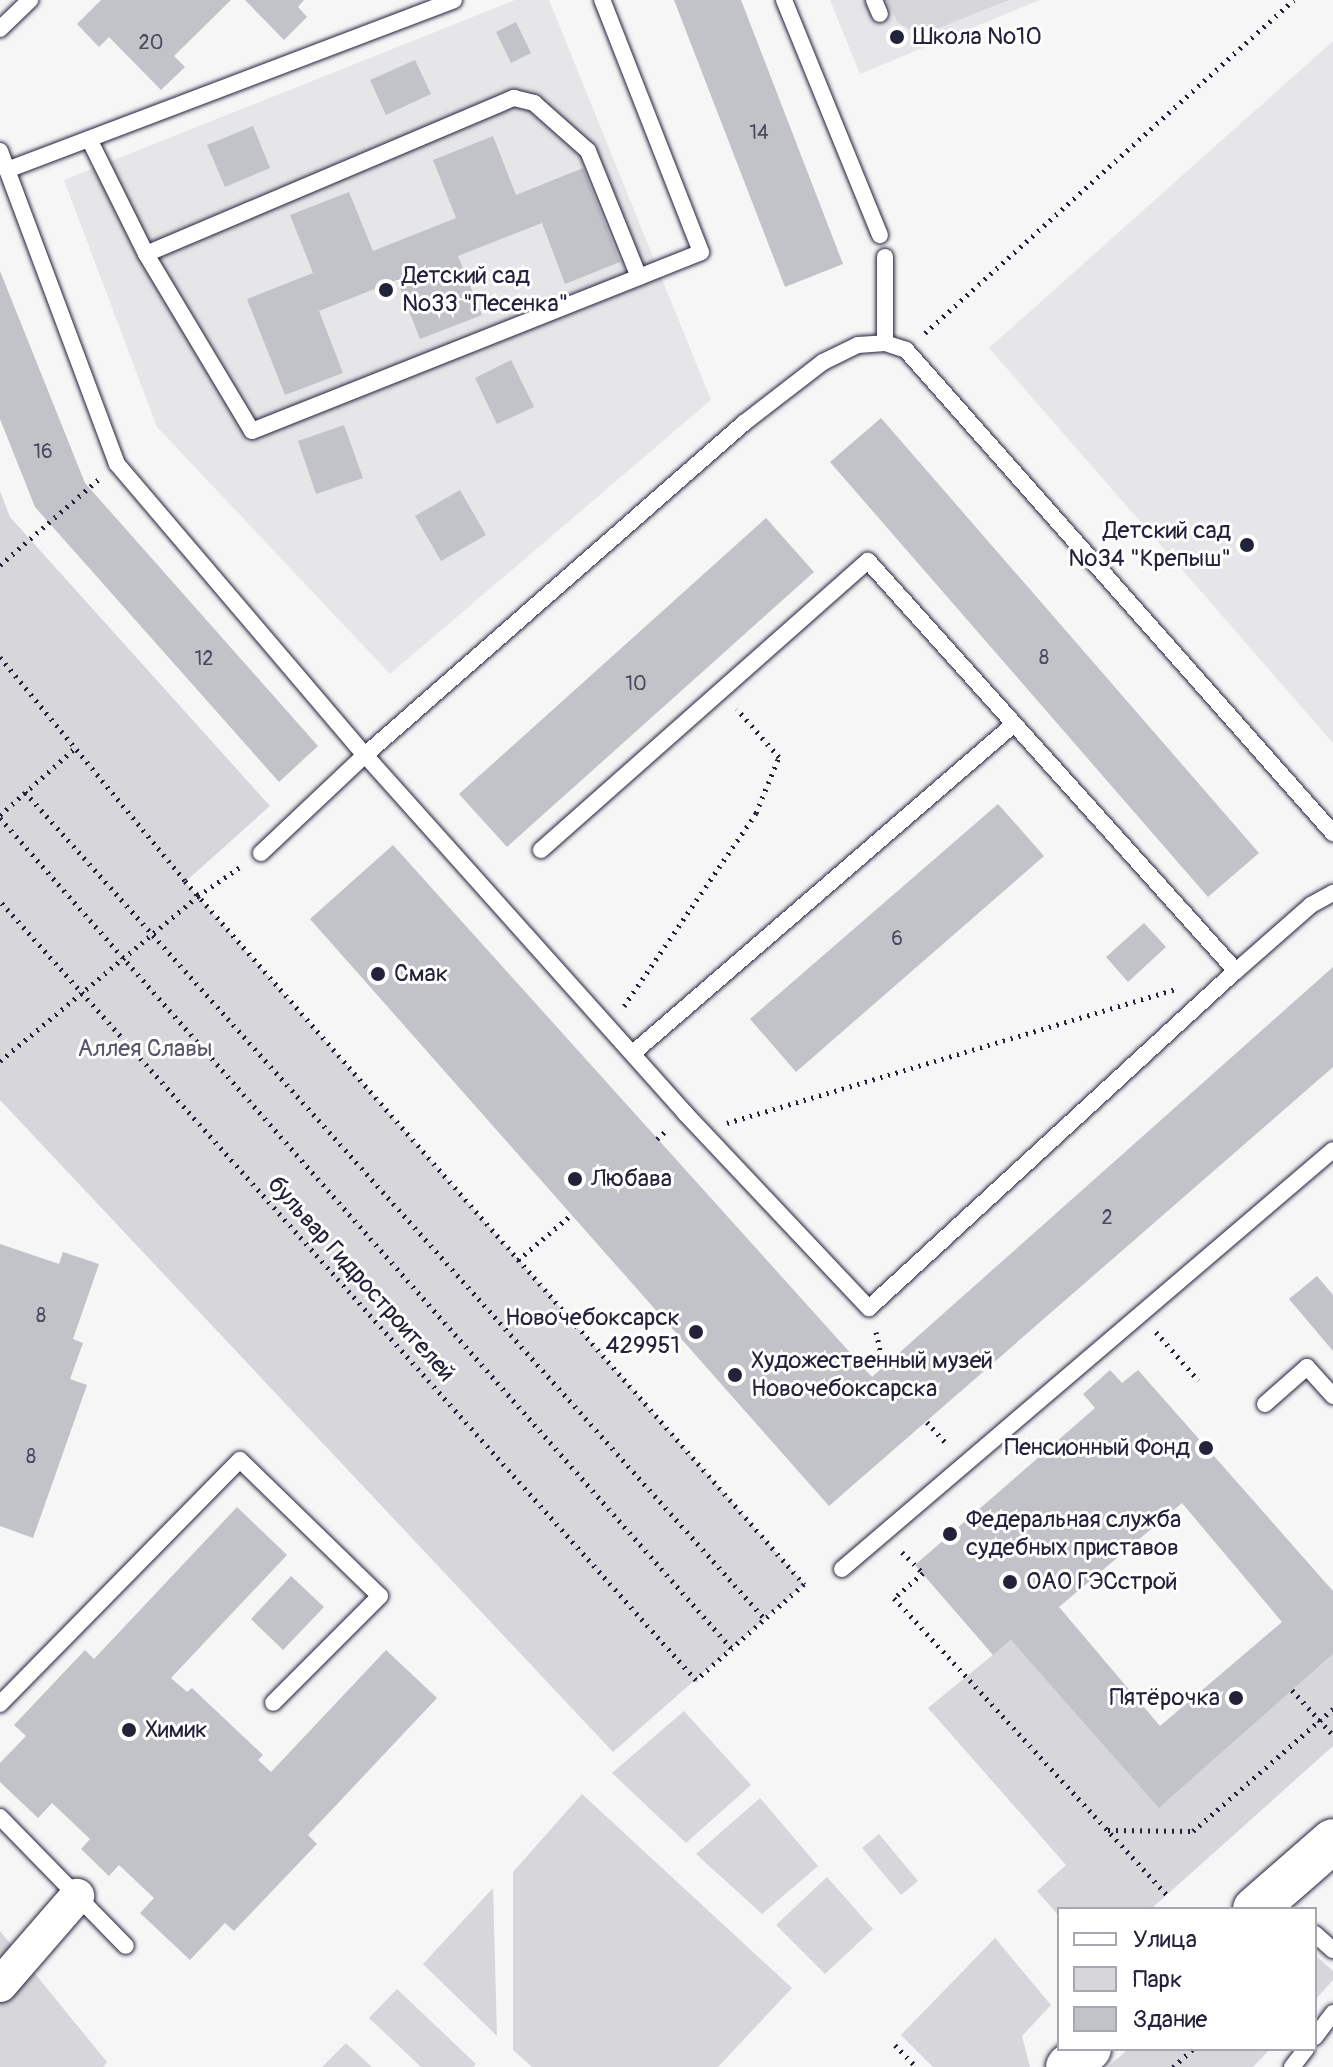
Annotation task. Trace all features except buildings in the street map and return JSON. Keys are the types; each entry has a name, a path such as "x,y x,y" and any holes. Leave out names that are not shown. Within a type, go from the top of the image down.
{"street":[{"path":"1270,1904 1333,1841"},
{"path":"0,1985 77,1896"},
{"path":"1068,2067 1087,2051"}],"lane":[{"path":"0,29 30,0"},
{"path":"7,170 454,0"},
{"path":"89,139 146,254 252,431 701,252 602,0"},
{"path":"784,0 880,235"},
{"path":"146,254 514,98 534,103 588,151 639,277"},
{"path":"0,151 117,464 365,755 701,1130 869,1308 1236,971 1311,905 1333,893"},
{"path":"885,257 885,343"},
{"path":"261,853 365,755 744,423 823,362 858,345 885,343 906,350 1333,833"},
{"path":"541,850 868,561 1236,971"},
{"path":"633,1053 1014,724"},
{"path":"842,1569 1333,1150"},
{"path":"1265,1404 1307,1367 1333,1396"},
{"path":"0,1704 240,1460 380,1596 273,1703"},
{"path":"0,1817 126,1946"},
{"path":"1317,1936 1333,1950"},
{"path":"1317,2034 1333,2013"},
{"path":"1292,2067 1304,2051"}],"path":[{"path":"906,350 1294,0"},
{"path":"0,565 117,464"},
{"path":"0,657 198,896 804,1584 732,1649 0,817 74,749"},
{"path":"610,1027 756,813 779,757 721,691"},
{"path":"25,792 765,1619"},
{"path":"0,1061 198,896 261,853"},
{"name":"бульвар Гидростроителей","path":"0,901 696,1680 732,1649"},
{"path":"701,1130 1236,971"},
{"path":"518,1260 571,1215"},
{"path":"869,1308 884,1366"},
{"path":"1140,1313 1198,1380"},
{"path":"884,1533 923,1573 894,1598 1167,1895"},
{"path":"1292,1690 1333,1735"},
{"path":"1107,1830 1193,1831 1333,1709"},
{"path":"895,2045 916,2067"},
{"path":"1173,2067 1191,2051"}],"shaded area":[{"name":"Детский сад №33 \"Песенка\"","path":"515,0 549,0 711,400 390,674 157,427 64,180"},
{"name":"Школа №10","path":"830,0 1040,0 860,74"},
{"name":"Детский сад №34 \"Крепыш\"","path":"1333,41 1333,743 989,348"}],"green space":[{"path":"886,0 1009,0 921,35 898,23"},
{"name":"Аллея Славы","path":"0,491 10,517 270,806 185,882 804,1584 613,1752 0,1100"},
{"path":"1011,1640 1160,1807 1333,1654 1333,1746 1153,1907 1057,1907 1057,1914 1037,1891 1066,1865 928,1708"},
{"path":"684,1711 751,1785 686,1843 612,1773"},
{"path":"582,1794 792,1988 718,2067 532,2067 513,2050 513,1872"},
{"path":"760,1798 818,1866 762,1914 696,1854"},
{"path":"879,1834 918,1881 901,1895 862,1848"},
{"path":"827,1877 873,1929 825,1974 776,1925"},
{"path":"493,1888 497,2036 423,1964"},
{"path":"0,1931 107,2062 103,2067 0,2067"},
{"path":"995,1938 1051,2005 1022,2036 1030,2067 933,2067 901,2035"},
{"path":"1317,1957 1333,1971 1333,1980 1317,1998"},
{"path":"397,1989 476,2064 473,2067 421,2067 369,2018"},
{"path":"346,2043 372,2067 322,2067"},
{"path":"1126,2051 1268,2051 1253,2067 1108,2067"}],"place":[{"name":"Школа №10","path":"897,37"},
{"name":"Детский сад №33 \"Песенка\"","path":"386,290"},
{"name":"Детский сад №34 \"Крепыш\"","path":"1247,545"},
{"name":"Смак","path":"378,974"},
{"name":"Любава","path":"575,1179"},
{"name":"Новочебоксарск 429951","path":"696,1332"},
{"name":"Художественный музей Новочебоксарска","path":"735,1375"},
{"name":"Пенсионный Фонд","path":"1206,1448"},
{"name":"Федеральная служба судебных приставов","path":"950,1534"},
{"name":"ОАО ГЭСстрой","path":"1010,1582"},
{"name":"Пятёрочка","path":"1236,1698"},
{"name":"Химик","path":"129,1730"}]}
